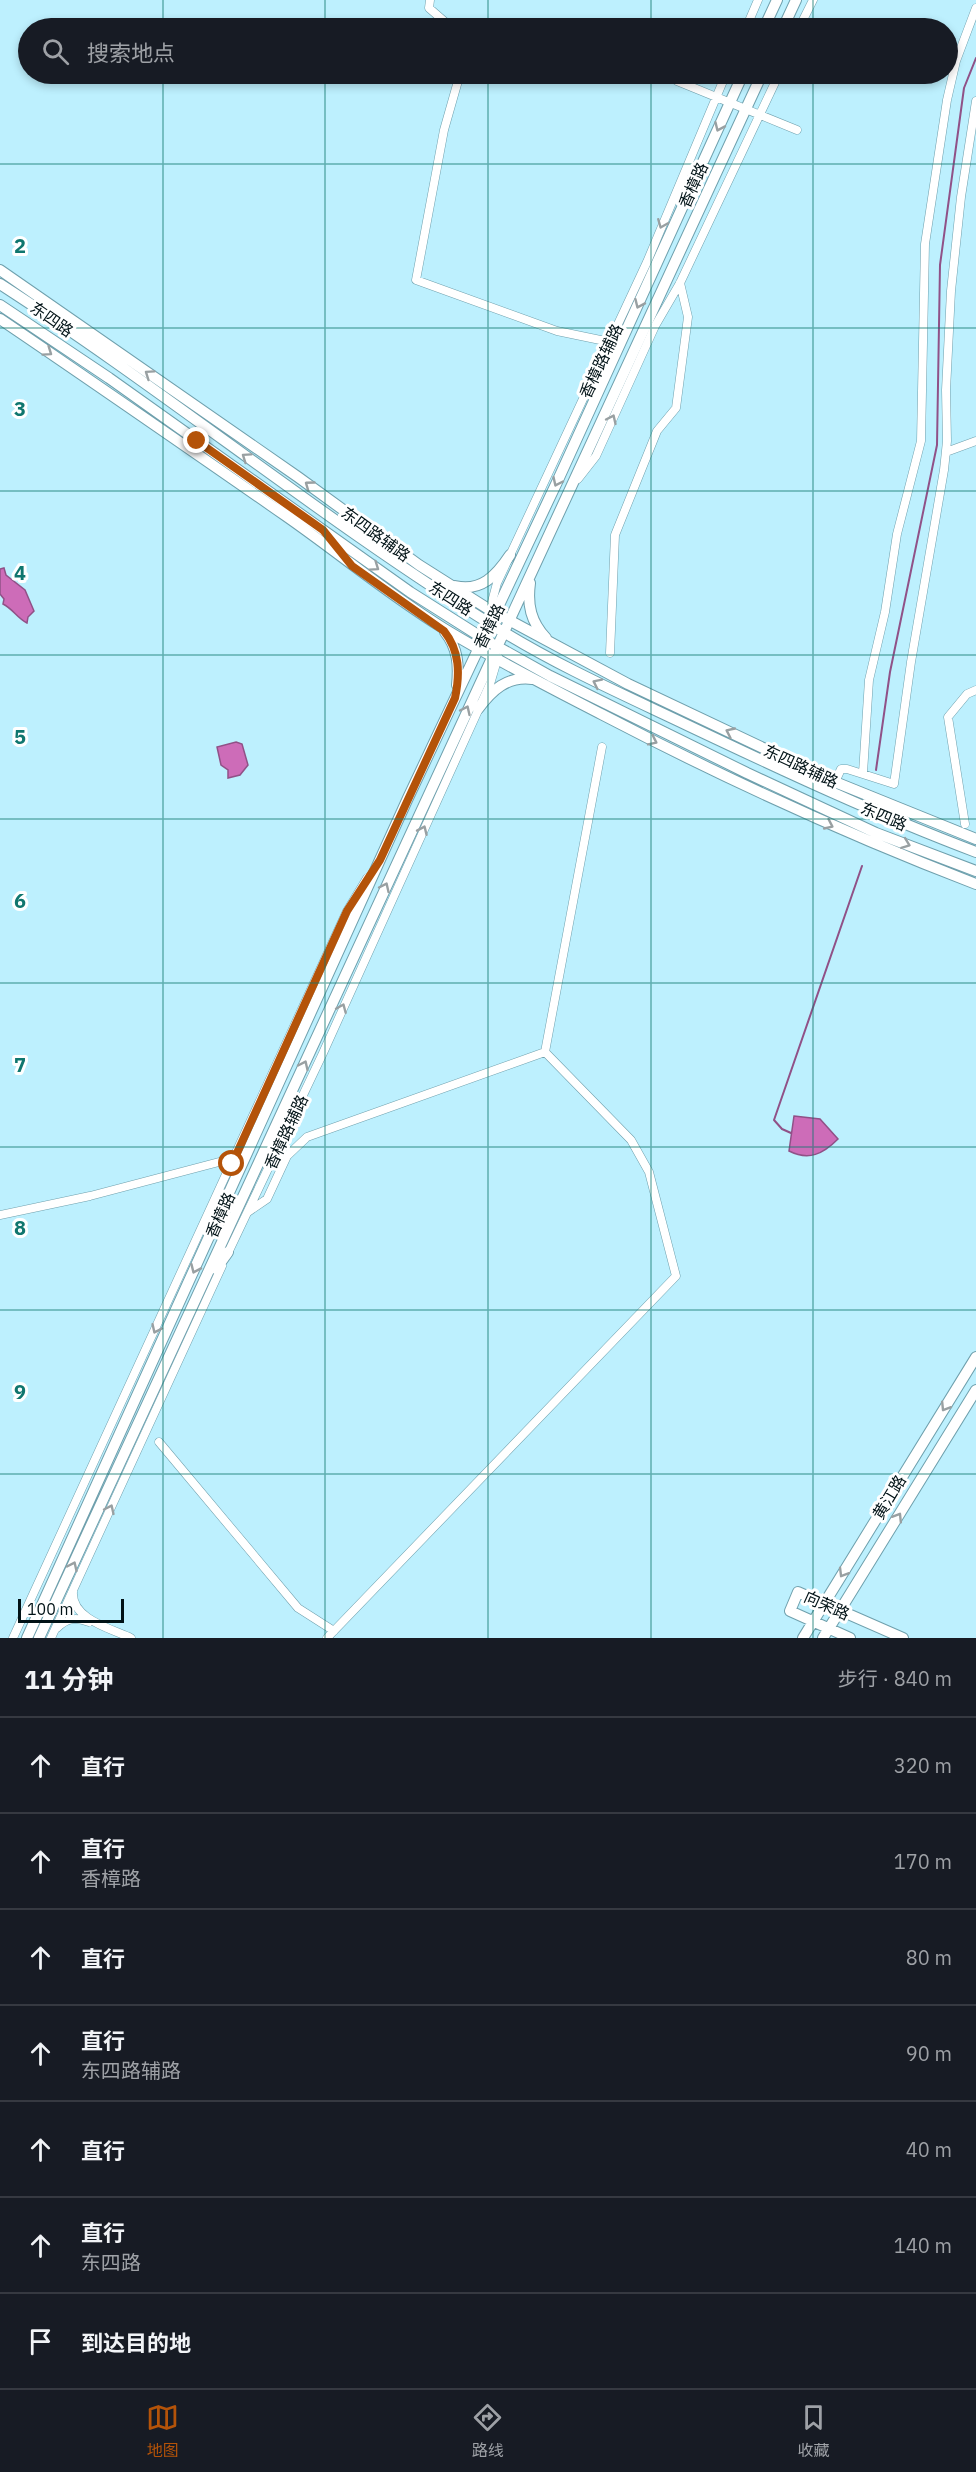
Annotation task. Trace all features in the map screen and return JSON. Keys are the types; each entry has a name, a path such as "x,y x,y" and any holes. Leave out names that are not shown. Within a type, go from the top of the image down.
{"main road":[{"path":"769,18 777,0"},
{"path":"788,18 796,0"},
{"name":"香樟路","path":"27,1638 481,642 490,617 739,84"},
{"name":"香樟路","path":"39,1638 757,84"},
{"name":"东四路辅路","path":"0,270 62,311 89,333 449,584 490,617 509,621 625,682 835,782 976,839"},
{"name":"东四路","path":"0,284 404,567 490,617 504,632 590,680 865,808 976,852"},
{"name":"东四路","path":"0,305 109,378 496,653 835,814 976,871"},
{"path":"0,319 279,511 352,566 434,622 449,637 456,652 458,669 455,698"},
{"path":"341,509 370,543"},
{"path":"323,530 352,566"},
{"path":"404,567 464,588 480,585 496,574 510,555"},
{"path":"535,566 529,591 530,608 541,632 558,648"},
{"path":"434,622 481,642"},
{"path":"496,653 535,680 621,725 858,838 976,884"},
{"path":"478,709 490,693 503,683 520,679 575,689"},
{"path":"625,682 651,708"},
{"path":"593,698 621,725"},
{"path":"203,1286 228,1252"},
{"name":"黄江路","path":"803,1638 976,1357"},
{"name":"黄江路","path":"826,1633 976,1389"},
{"name":"向荣路","path":"850,1638 826,1633 813,1622 790,1611 798,1592 903,1638"}],"street":[{"path":"430,0 429,8 440,18"},
{"path":"750,18 758,0"},
{"path":"804,18 813,0"},
{"path":"958,56 976,8"},
{"path":"457,84 444,130 416,280 557,331 610,342"},
{"path":"685,84 797,130"},
{"name":"香樟路辅路","path":"490,617 497,583 647,262 721,84"},
{"name":"香樟路","path":"572,487 596,456 655,326 680,283 774,84"},
{"path":"863,773 870,680 885,612 897,534 921,441 925,244 951,84"},
{"path":"835,782 841,769 863,773 894,784 911,662 946,452 946,390 951,291 976,101"},
{"path":"610,653 615,535 657,431 676,408 688,317 680,283"},
{"path":"946,452 976,441"},
{"name":"香樟路辅路","path":"52,1635 228,1252 323,1053 490,684 496,653"},
{"path":"964,824 948,717 967,694 976,690"},
{"path":"545,1052 602,747"},
{"path":"13,1638 347,911 380,860"},
{"path":"247,1212 267,1198 287,1156 307,1137 545,1052"},
{"path":"327,1638 676,1276 649,1173 631,1140 545,1052"},
{"path":"0,1215 90,1196 219,1162 232,1164"},
{"path":"159,1442 298,1608 334,1632"},
{"path":"74,1586 74,1602 82,1614 131,1638"},
{"path":"52,1635 63,1623 76,1618 122,1638"}],"shaded area":[{"path":"4,568 6,575 25,590 34,611 28,617 27,623 3,604 4,599 0,594 0,569"},
{"path":"236,742 242,744 248,765 240,775 228,778 228,770 221,765 217,747"},
{"path":"794,1116 820,1119 838,1139 827,1149 809,1156 789,1151"}],"waterway":[{"path":"876,770 890,672 937,445 940,265 964,88 976,58"},
{"path":"791,1133 782,1129 774,1120 862,866"}],"route":[{"path":"197,441 323,530 352,566 434,622 454,645 458,669 455,698 380,860 347,911 232,1164"}]}
